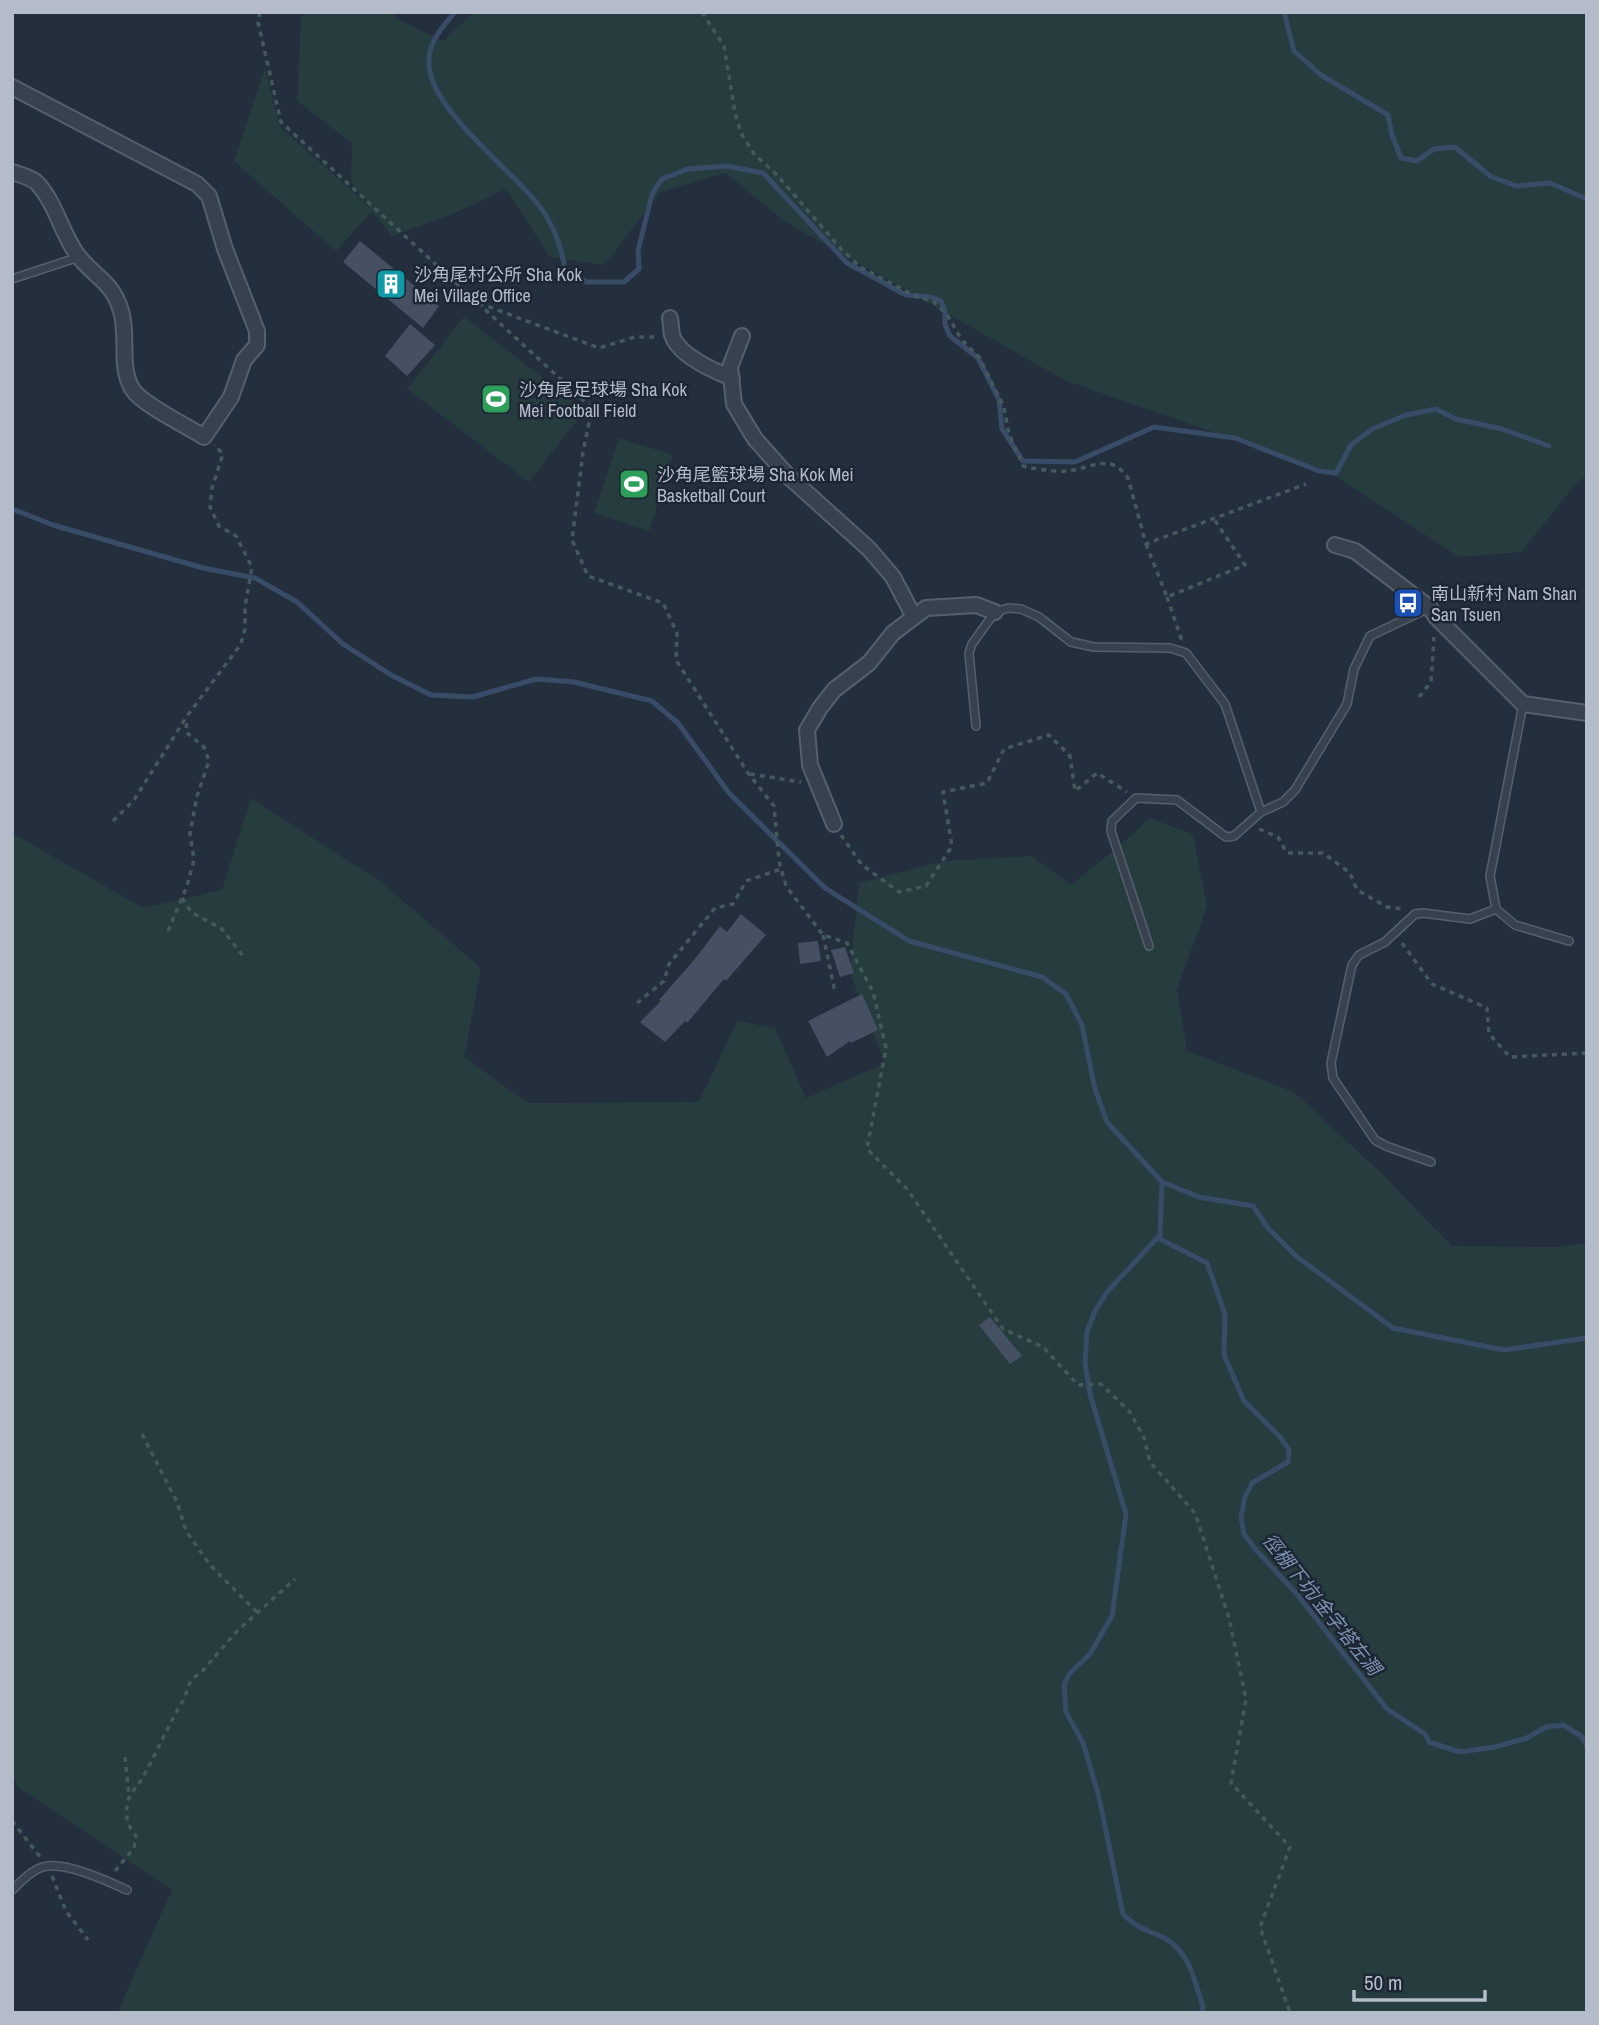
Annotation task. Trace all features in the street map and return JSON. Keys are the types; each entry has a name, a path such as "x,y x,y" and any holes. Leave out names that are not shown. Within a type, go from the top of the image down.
{"street":[{"path":"12,87 197,184 209,196 225,249 257,331 257,345 244,360 230,397 205,437 144,400 133,390 126,368 124,323 116,296 109,284 79,257 35,180 12,173"},
{"path":"670,318 673,338 701,365 732,378"},
{"path":"742,336 730,367 734,404 755,439 788,476 869,549 893,577 914,617"},
{"path":"1335,545 1355,551 1433,612 1523,704 1587,713"},
{"path":"834,824 810,765 807,730 820,708 834,691 869,663 893,633 926,608 976,605 995,612"}],"lane":[{"path":"12,279 79,257"},
{"path":"976,726 969,653 972,644 995,612 1009,608 1021,609 1040,617 1071,642 1094,647 1170,648 1186,653 1225,704 1261,812"},
{"path":"1149,946 1111,831 1112,821 1136,798 1177,800 1226,837 1234,836 1261,812 1283,802 1295,790 1347,704 1354,669 1370,636 1433,612"},
{"path":"1523,704 1490,876 1496,909 1515,925 1569,941"},
{"path":"1431,1162 1375,1140 1333,1079 1331,1063 1352,965 1359,955 1385,942 1409,918 1423,913 1470,919 1496,909"},
{"path":"12,1891 35,1870 48,1866 69,1869 127,1890"}],"path":[{"path":"260,12 258,22 281,122 592,408 583,452 572,541 588,576 663,603 677,633 676,660 748,773 774,806 779,861 786,886 823,935 835,992"},
{"path":"702,12 724,46 735,113 741,133 754,154 777,175 860,267 916,298 933,301 948,316 961,339 979,357 1004,407 1009,434 1023,466 1068,471 1105,462 1122,470 1128,478 1146,544 1186,653"},
{"path":"477,302 599,348 635,337 673,338"},
{"path":"113,821 134,800 187,716 241,644 245,629 247,588 252,567 236,536 219,526 210,507 212,488 223,454 205,437"},
{"path":"1146,544 1306,484"},
{"path":"1167,597 1245,565 1214,519"},
{"path":"1419,697 1431,682 1433,612"},
{"path":"168,931 194,860 190,834 197,796 209,761 204,747 186,732 187,716"},
{"path":"834,824 862,865 899,892 926,886 952,846 943,792 986,783 1004,749 1049,735 1070,757 1075,791 1097,773 1136,798"},
{"path":"748,773 818,785"},
{"path":"1247,825 1278,837 1287,853 1323,853 1350,873 1357,890 1387,907 1423,913"},
{"path":"637,1003 664,981 669,964 715,908 733,904 746,881 781,869"},
{"path":"182,898 191,912 222,929 243,956"},
{"path":"1409,918 1400,940 1432,984 1487,1008 1489,1034 1510,1057 1587,1054"},
{"path":"823,935 847,943 873,992 886,1048 867,1149 907,1189 1003,1329 1043,1347 1078,1385 1101,1384 1130,1412 1144,1438 1150,1462 1195,1513 1229,1618 1246,1699 1230,1783 1290,1847 1260,1927 1290,2013"},
{"path":"142,1434 177,1502 186,1531 210,1565 258,1613"},
{"path":"129,1797 140,1782 188,1693 193,1677 200,1674 236,1632 295,1579"},
{"path":"108,1881 134,1848 136,1836 126,1817 129,1797 125,1757"},
{"path":"12,1821 48,1866 65,1910 88,1940"}],"green space":[{"path":"304,12 392,12 398,19 443,41 474,12 1587,12 1587,478 1579,480 1521,552 1459,557 1331,473 1066,381 784,221 726,173 661,192 604,265 550,257 506,189 453,214 392,236 372,211 336,251 234,161 265,68 280,127 369,206 351,182 352,143 297,101 301,19"},
{"name":"沙角尾足球場 Sha Kok Mei Football Field","path":"464,317 585,410 529,482 407,389"},
{"name":"沙角尾籃球場 Sha Kok Mei Basketball Court","path":"619,438 673,455 649,531 594,513"},
{"path":"251,798 381,882 481,968 464,1057 528,1103 699,1102 737,1021 775,1028 806,1098 885,1063 850,973 859,883 944,861 1032,856 1071,885 1149,818 1193,834 1207,906 1177,990 1187,1051 1294,1092 1379,1171 1452,1246 1556,1247 1587,1243 1587,2013 117,2013 172,1890 19,1788 12,1775 12,833 143,908 222,890"}],"building":[{"name":"沙角尾村公所 Sha Kok Mei Village Office","path":"360,241 439,306 423,328 343,262"},
{"path":"410,324 435,345 407,376 385,356"},
{"path":"741,914 766,935 687,1023 685,1021 665,1042 640,1022 661,1001 659,1000 720,926 727,932"},
{"path":"818,941 821,961 800,964 798,943"},
{"path":"845,947 854,973 840,977 831,950"},
{"path":"862,994 878,1030 851,1043 850,1041 827,1057 808,1021"},
{"path":"990,1317 1022,1356 1010,1364 979,1325"}],"waterway":[{"path":"455,12 432,45 429,58 431,78 456,119 532,197 545,214 558,241 565,269 586,282 624,282 639,269 638,251 652,194 662,179 688,169 727,166 763,173 847,263 906,295 931,297 941,301 950,336 978,358 999,400 1002,429 1023,461 1075,462 1154,427 1235,438 1319,471 1336,473 1351,445 1372,429 1406,415 1436,409 1456,419 1502,429 1549,446"},
{"path":"1284,12 1294,51 1321,75 1388,115 1401,158 1417,161 1434,149 1455,147 1490,176 1516,186 1550,183 1587,199"},
{"path":"12,509 53,525 203,568 255,578 297,602 343,644 391,675 431,695 473,697 536,679 574,682 652,701 678,723 729,793 825,888 909,941 1042,977 1066,994 1082,1025 1095,1089 1107,1122 1162,1182 1199,1197 1253,1206 1268,1228 1296,1256 1393,1328 1504,1350 1587,1338"},
{"path":"1162,1182 1160,1235 1107,1292 1095,1311 1087,1332 1085,1363 1090,1394 1126,1514 1112,1616 1090,1654 1070,1673 1064,1685 1066,1712 1083,1743 1099,1797 1123,1914 1139,1927 1166,1939 1181,1952 1194,1978 1203,2007 1201,2013"},
{"name":"徑棚下坑/金字塔左澗","path":"1158,1238 1207,1263 1225,1314 1224,1355 1244,1401 1281,1438 1289,1450 1288,1462 1252,1483 1245,1497 1241,1517 1244,1534 1296,1593 1387,1709 1425,1734 1429,1742 1460,1752 1495,1747 1527,1738 1546,1727 1563,1725 1581,1736 1587,1746"}],"place":[{"name":"沙角尾村公所 Sha Kok Mei Village Office","path":"391,284"},
{"name":"沙角尾足球場 Sha Kok Mei Football Field","path":"496,399"},
{"name":"沙角尾籃球場 Sha Kok Mei Basketball Court","path":"634,484"},
{"name":"南山新村 Nam Shan San Tsuen","path":"1408,603"}]}
